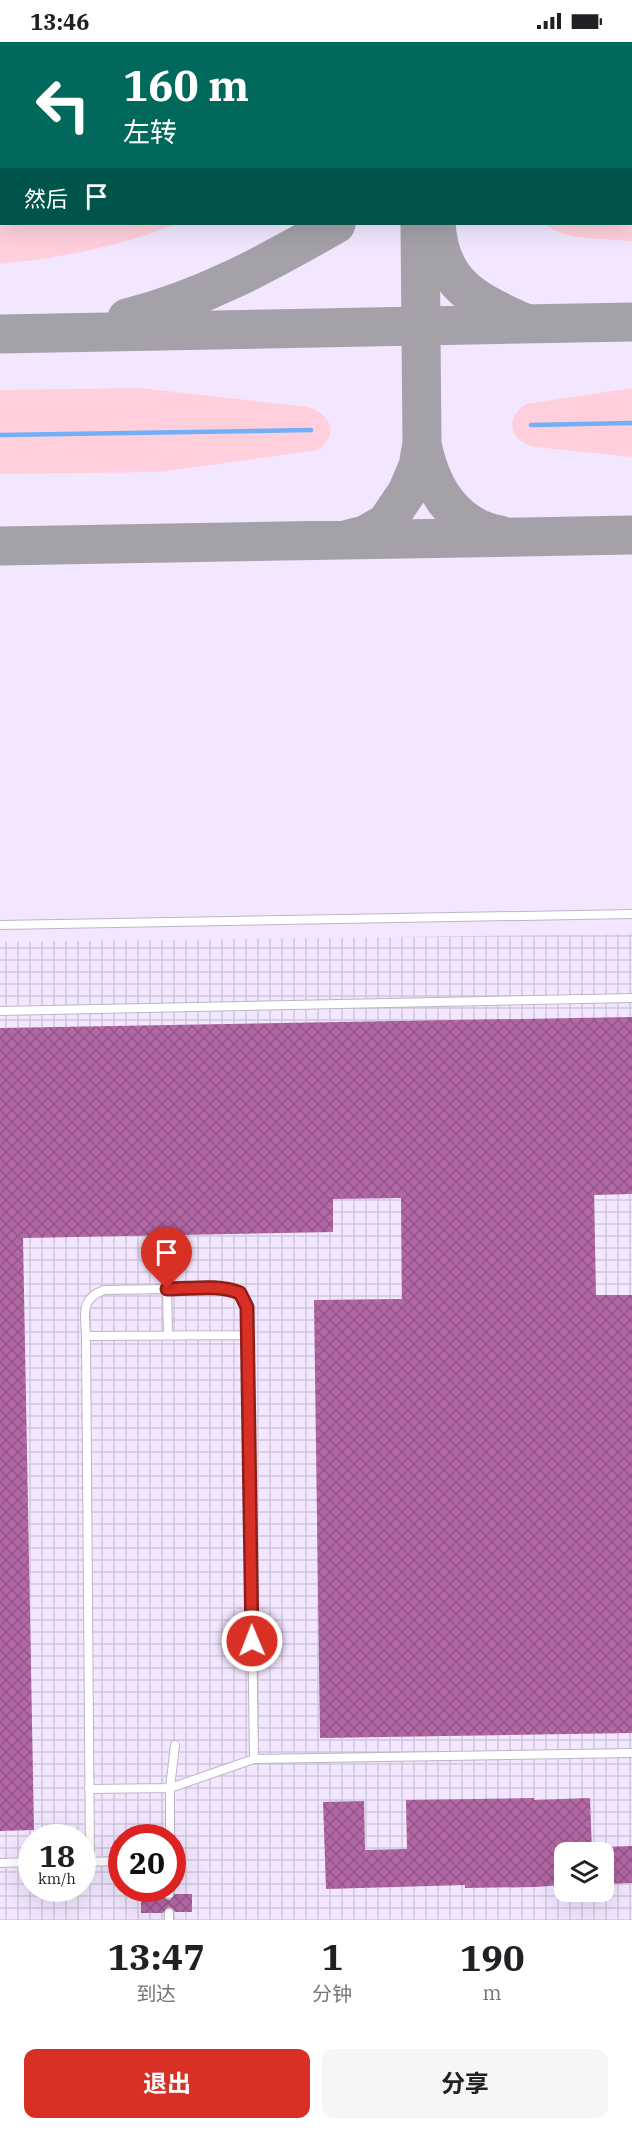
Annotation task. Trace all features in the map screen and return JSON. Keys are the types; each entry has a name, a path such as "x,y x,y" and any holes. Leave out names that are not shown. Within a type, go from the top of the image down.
{"lane":[{"path":"0,925 632,914"},
{"path":"0,1011 632,998"},
{"path":"88,1824 85,1307 88,1299 105,1290 222,1288 240,1293 247,1307 254,1759"},
{"path":"167,1289 168,1335"},
{"path":"86,1335 248,1335"},
{"path":"170,1824 170,1788 176,1745"},
{"path":"89,1790 170,1788 254,1759 632,1753"},
{"path":"0,1863 18,1862"}],"shaded area":[{"path":"0,225 632,225 632,936 0,947"},
{"path":"0,225 174,225 134,239 90,250 0,264"},
{"path":"547,225 632,225 632,241 574,236"},
{"path":"140,388 308,407 327,419 331,431 325,444 318,450 160,472 0,474 0,390"},
{"path":"632,388 632,457 535,447 520,440 512,429 514,416 526,404"},
{"path":"632,934 632,1920 0,1920 0,942"}],"building":[{"path":"632,1017 632,1194 594,1195 596,1295 632,1295 632,1733 320,1738 314,1300 402,1299 401,1198 333,1199 333,1232 23,1238 34,1824 18,1824 18,1830 0,1831 0,1028"},
{"path":"590,1798 592,1842 554,1842 554,1886 465,1888 465,1885 326,1889 323,1802 364,1801 365,1850 407,1849 406,1800"},
{"path":"632,1846 632,1883 614,1884 614,1847"},
{"path":"186,1894 192,1894 192,1912 175,1912 168,1907 163,1913 141,1913 141,1902 186,1902"}],"waterway":[{"path":"531,425 632,423"},
{"path":"0,435 311,430"}],"taxiway":[{"path":"127,318 156,310 209,290 261,266 334,225"},
{"path":"420,225 422,443 426,459 438,489 457,514 483,531 500,535"},
{"path":"436,225 444,261 462,287 489,306 523,322"},
{"path":"0,334 632,322"},
{"path":"349,539 365,535 386,523 407,492 418,466 422,443"},
{"path":"0,546 632,535"}],"route":[{"path":"167,1289 222,1288 233,1290 240,1293 247,1307 252,1641"}]}
